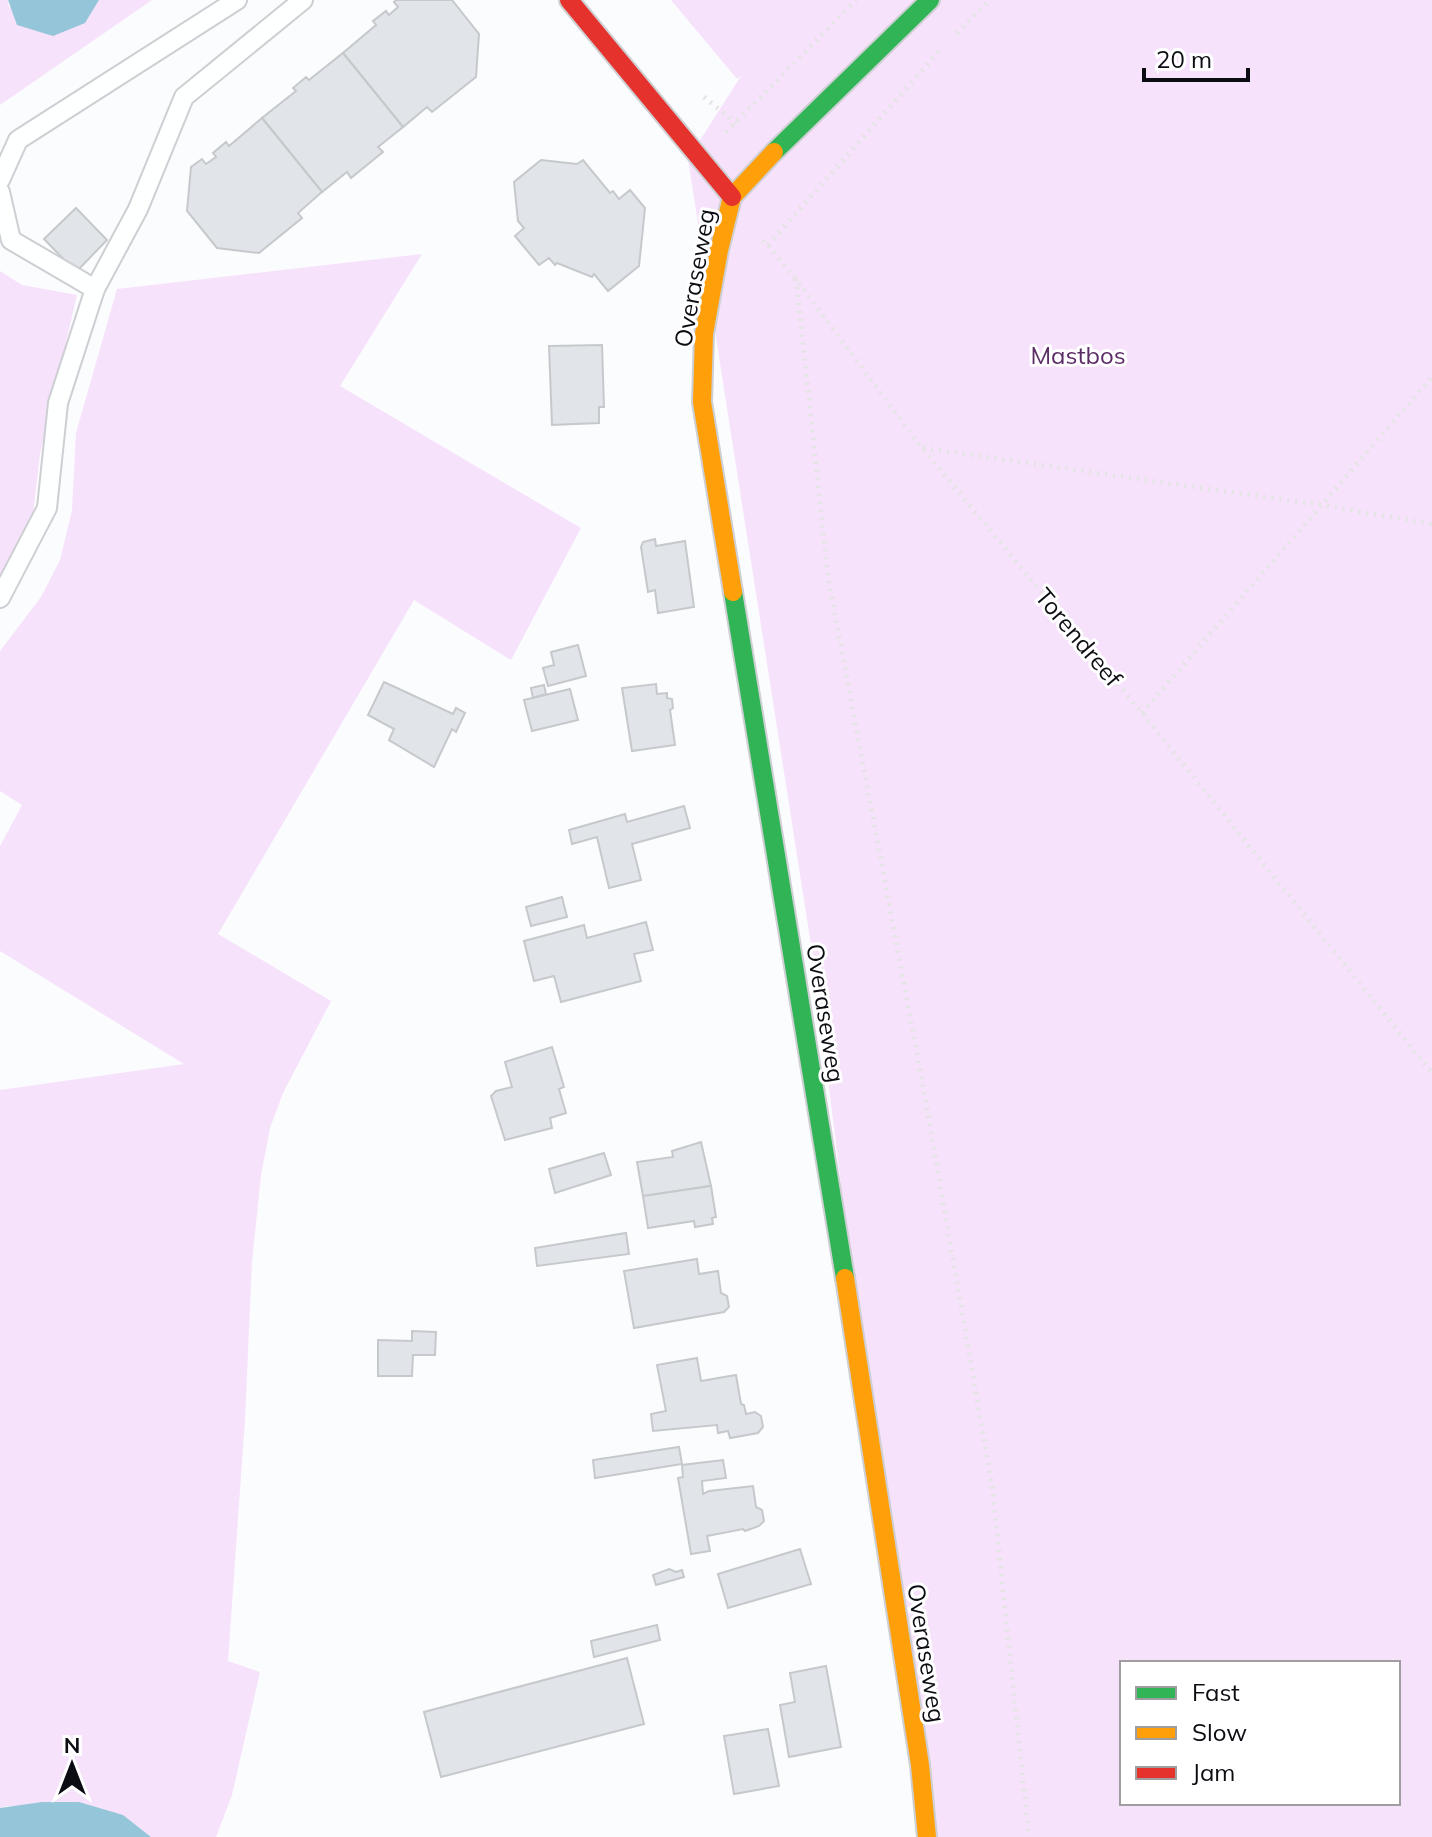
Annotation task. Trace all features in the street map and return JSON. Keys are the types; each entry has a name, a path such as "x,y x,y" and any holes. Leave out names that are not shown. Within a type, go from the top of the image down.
{"street":[{"path":"569,0 732,197 930,0"},
{"name":"Overaseweg","path":"732,197 704,334 702,402 829,1176 920,1765 927,1837"}],"lane":[{"path":"0,180 18,140 237,0"},
{"path":"3,588 47,508 58,403 95,289 138,209 184,97 303,0"},
{"path":"0,192 11,240 95,289"}],"path":[{"path":"736,123 856,0"},
{"path":"768,245 941,49 990,0"},
{"name":"Torendreef","path":"732,197 755,233 796,279 922,448 1142,713 1432,1073"},
{"path":"796,279 828,577 922,1080 992,1486 1029,1837"},
{"path":"1142,713 1432,377"},
{"path":"922,448 1321,505 1432,524"}],"green space":[{"path":"0,0 8,0 9,7 85,22 99,0 152,0 0,105"},
{"name":"Mastbos","path":"671,0 1432,0 1432,1837 922,1837 812,951 688,159 741,76 737,79"},
{"path":"422,254 340,386 581,528 511,660 414,600 218,934 331,1001 283,1093 270,1128 261,1175 252,1262 245,1419 228,1661 260,1672 232,1795 216,1837 151,1837 123,1815 0,1808 0,1090 184,1064 0,951 0,846 22,805 0,791 0,651 41,597 60,560 72,510 76,433 117,289"},
{"path":"0,271 22,285 77,295 40,454 31,531 0,586"}],"water":[{"path":"8,0 99,0 85,23 53,36 17,25"},
{"path":"42,1802 79,1802 123,1815 151,1837 0,1837 0,1808"}],"building":[{"path":"452,0 479,34 476,77 432,112 427,107 403,127 343,53 376,25 373,21 386,11 389,15 398,7 394,2"},
{"path":"343,53 403,127 378,147 383,152 351,178 347,172 322,192 262,118 296,91 293,88 306,77 309,80"},
{"path":"262,118 322,192 298,213 302,218 259,253 217,248 187,211 191,167 202,159 206,164 216,157 213,153 226,142 229,146"},
{"path":"541,160 577,164 583,160 610,193 613,191 619,199 630,190 645,208 639,266 608,291 594,274 592,277 557,263 555,265 549,258 539,265 515,236 524,228 518,221 514,182"},
{"path":"76,208 107,240 76,272 44,239"},
{"path":"602,345 604,407 599,407 599,423 552,425 549,346"},
{"path":"655,539 656,546 685,541 694,607 658,613 655,590 648,592 641,547 643,542"},
{"path":"578,645 586,676 548,686 543,668 554,665 551,652"},
{"path":"384,682 453,714 456,708 465,713 456,732 452,729 434,767 389,740 394,729 368,715"},
{"path":"656,684 657,694 667,693 667,698 672,699 673,708 670,710 675,745 632,751 622,688"},
{"path":"544,685 546,694 533,698 531,688"},
{"path":"570,689 578,720 532,731 524,700"},
{"path":"684,806 690,828 632,844 641,880 609,888 597,837 572,844 569,830 625,814 627,822"},
{"path":"562,897 567,917 531,926 526,907"},
{"path":"646,922 653,950 634,954 641,981 561,1002 554,976 534,981 524,941 584,925 587,938"},
{"path":"552,1047 564,1087 559,1089 566,1113 550,1118 552,1128 505,1140 491,1096 496,1091 512,1087 505,1062"},
{"path":"701,1142 711,1186 643,1196 637,1162 673,1157 672,1151"},
{"path":"604,1153 611,1175 555,1193 549,1169"},
{"path":"711,1186 716,1217 712,1218 713,1224 695,1227 694,1221 648,1228 643,1196"},
{"path":"626,1233 629,1254 537,1266 535,1248"},
{"path":"697,1259 699,1274 718,1271 721,1293 727,1296 729,1307 724,1312 634,1328 624,1271"},
{"path":"412,1331 436,1332 435,1355 413,1355 412,1376 378,1376 378,1340 412,1341"},
{"path":"697,1358 701,1381 736,1375 746,1414 755,1412 761,1416 763,1427 758,1433 730,1438 728,1431 718,1433 717,1425 653,1431 651,1414 666,1411 657,1365"},
{"path":"679,1447 682,1464 595,1478 593,1460"},
{"path":"723,1460 726,1478 702,1481 703,1494 753,1486 756,1507 762,1510 764,1521 745,1531 707,1536 710,1551 691,1554 678,1478 683,1477 682,1465"},
{"path":"800,1549 811,1584 728,1608 718,1574"},
{"path":"669,1569 676,1572 682,1570 684,1577 656,1585 653,1575"},
{"path":"657,1625 660,1640 594,1657 591,1641"},
{"path":"627,1658 644,1724 441,1777 424,1712"},
{"path":"826,1666 841,1747 789,1757 780,1705 795,1702 790,1673"},
{"path":"768,1729 779,1786 734,1794 724,1736"}],"traffic: fast":[{"path":"774,152 930,0"},
{"path":"733,592 845,1278"}],"traffic: slow":[{"path":"733,592 702,402 704,334 732,197 774,152"},
{"path":"845,1278 920,1765 927,1837"}],"traffic: jam":[{"path":"569,0 732,197"}]}
